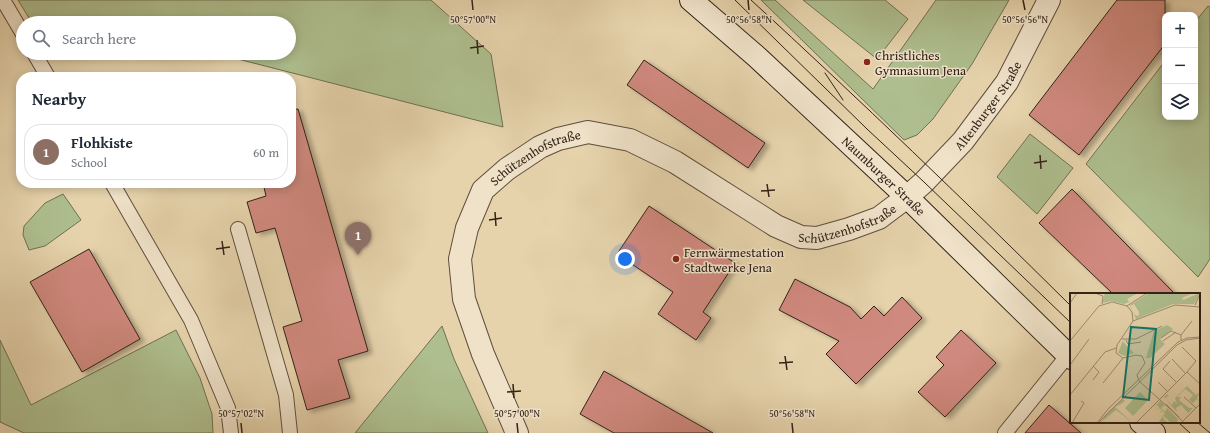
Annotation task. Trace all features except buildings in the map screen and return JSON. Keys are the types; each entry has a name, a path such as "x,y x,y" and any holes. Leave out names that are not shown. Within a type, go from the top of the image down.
{"street":[{"name":"Naumburger Straße","path":"691,0 757,57 907,197 1070,357"},
{"name":"Altenburger Straße","path":"907,197 924,182 963,141 1007,82 1049,0"},
{"name":"Schützenhofstraße","path":"517,433 483,354 464,299 460,259 467,228 483,190 507,168 540,147 558,139 588,132 630,140 675,162 776,226 801,237 817,238 849,229 879,218 907,197"},
{"path":"1142,423 1154,433"}],"lane":[{"path":"3,0 16,22"},
{"path":"38,60 45,72"},
{"path":"115,188 191,320 228,408 231,433"},
{"path":"238,229 286,395 290,433"},
{"path":"1005,433 1070,357"}],"green space":[{"path":"18,0 431,0 491,54 503,127 296,74 296,72 288,72 242,60 296,60 296,16 28,16"},
{"path":"761,0 775,0 873,89 936,0 1009,0 972,64 933,119 917,135 904,140"},
{"path":"803,0 885,0 908,19 877,59"},
{"path":"1208,6 1210,7 1210,259 1198,277 1086,164 1162,65 1162,120 1198,120 1198,18"},
{"path":"1030,134 1073,168 1037,214 997,177"},
{"path":"63,194 81,220 45,246 29,250 23,235 24,226 45,203"},
{"path":"442,326 454,359 488,433 355,433"},
{"path":"176,330 200,378 212,414 213,433 24,433 0,422 0,340 31,405"}],"tram line":[{"path":"735,0 867,129 1070,322"},
{"path":"751,0 832,75 1070,305"},
{"path":"825,73 843,100"},
{"path":"1179,423 1190,433"},
{"path":"1198,423 1210,433"}],"place":[{"name":"Christliches Gymnasium Jena","path":"867,62"},
{"name":"Flohkiste","path":"358,255"},
{"name":"Fernwärmestation Stadtwerke Jena","path":"676,259"}]}
